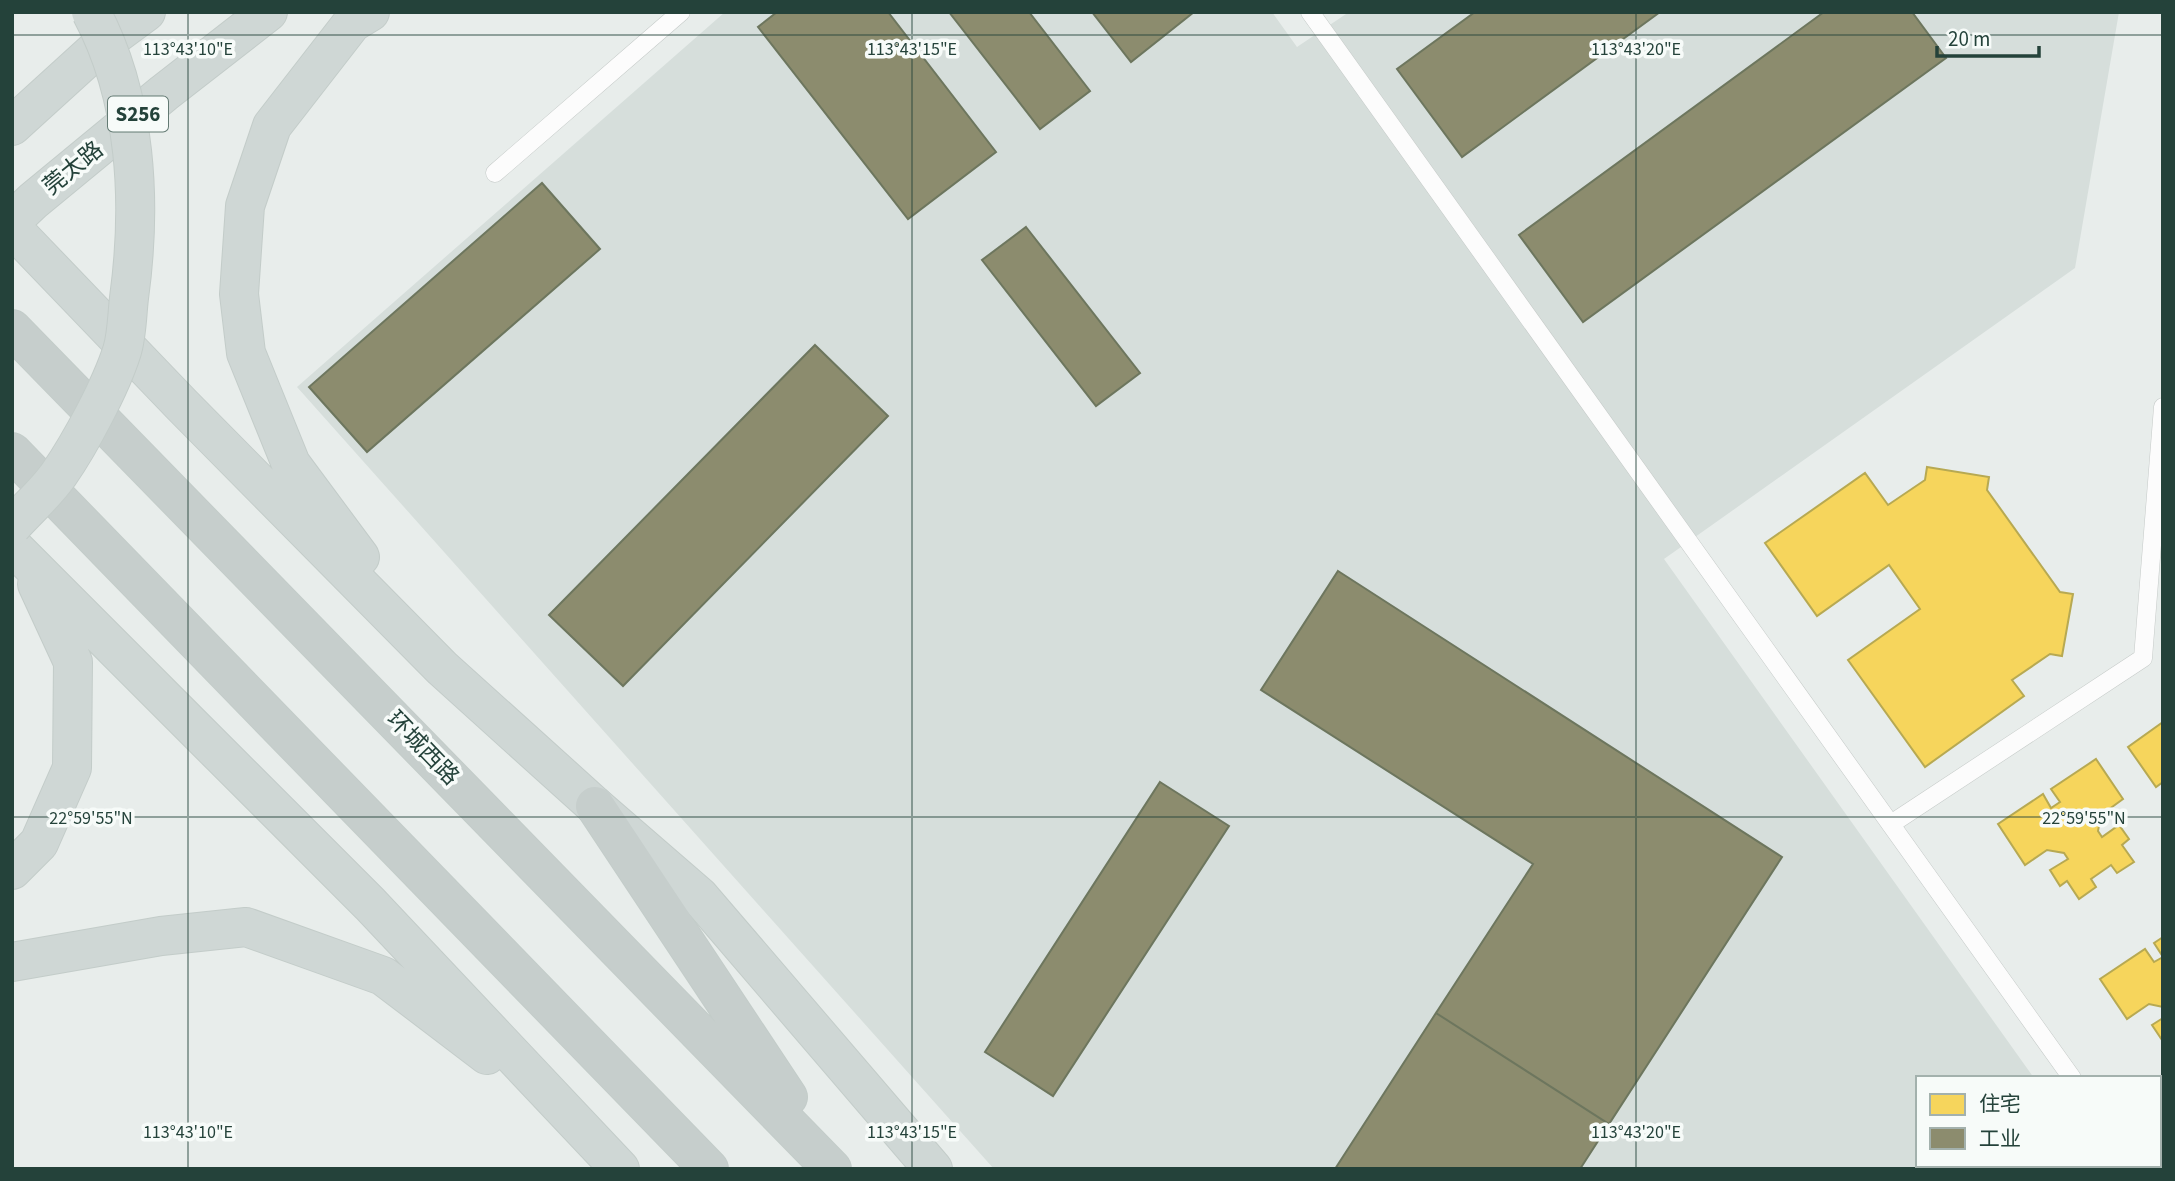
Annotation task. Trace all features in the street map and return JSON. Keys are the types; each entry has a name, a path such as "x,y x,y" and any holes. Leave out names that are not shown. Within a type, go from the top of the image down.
{"highway":[{"name":"环城西路","path":"12,329 834,1169"},
{"path":"12,452 709,1169"},
{"path":"594,806 834,1169"}],"main road":[{"path":"17,544 96,410 122,350 137,215 132,158 121,84 91,12"},
{"path":"73,71 110,12"},
{"path":"12,126 100,46 146,12"},
{"name":"莞太路","path":"12,221 164,93 268,12"},
{"path":"370,12 352,23 272,126 245,206 239,294 246,353 290,464 442,668"},
{"path":"12,228 181,404 442,668 594,806 699,896 933,1169"},
{"path":"12,870 39,843 72,768 73,662 17,544"},
{"path":"17,544 370,904 619,1169"},
{"path":"12,962 161,936 246,927 383,976 493,1060 619,1169"}],"lane":[{"path":"495,173 681,12"},
{"path":"1310,12 2071,1076"},
{"path":"1891,824 2143,658 2163,407"}],"shaded area":[{"path":"725,12 1272,12 1297,47 1349,12 2119,12 2075,268 1664,559 2033,1076 1916,1076 1916,1167 2099,1169 994,1169 297,387"}],"building: 住宅":[{"path":"1927,467 1989,477 1987,490 2060,592 2073,594 2062,656 2050,654 2012,680 2024,696 1925,767 1848,660 1920,609 1889,565 1817,616 1765,543 1865,473 1888,505 1925,480"},
{"path":"2163,722 2163,782 2156,787 2128,747"},
{"path":"2096,759 2123,799 2101,815 2098,831 2102,837 2119,825 2129,839 2122,845 2134,862 2117,873 2111,865 2091,879 2096,887 2079,899 2067,881 2060,886 2050,870 2068,859 2064,853 2047,850 2025,865 1998,824 2043,794 2051,808 2060,802 2051,789"},
{"path":"2163,937 2163,957 2154,943"},
{"path":"2145,949 2154,962 2163,957 2163,1007 2149,1004 2127,1019 2100,979"},
{"path":"2163,1018 2163,1040 2162,1040 2152,1025"}],"building: 工业":[{"path":"777,12 888,12 996,152 908,219 758,27"},
{"path":"949,12 1029,12 1090,91 1040,129"},
{"path":"1092,12 1194,12 1131,62"},
{"path":"1475,12 1660,12 1462,157 1397,69"},
{"path":"1824,12 1912,12 1946,58 1583,322 1519,235"},
{"path":"542,183 600,249 367,452 309,387"},
{"path":"1026,227 1140,373 1096,406 982,260"},
{"path":"815,345 888,416 623,686 549,615"},
{"path":"1338,571 1782,857 1609,1124 1436,1013 1533,864 1261,690"},
{"path":"1160,782 1229,826 1053,1096 985,1052"},
{"path":"1436,1013 1609,1124 1580,1169 1335,1169"}]}
